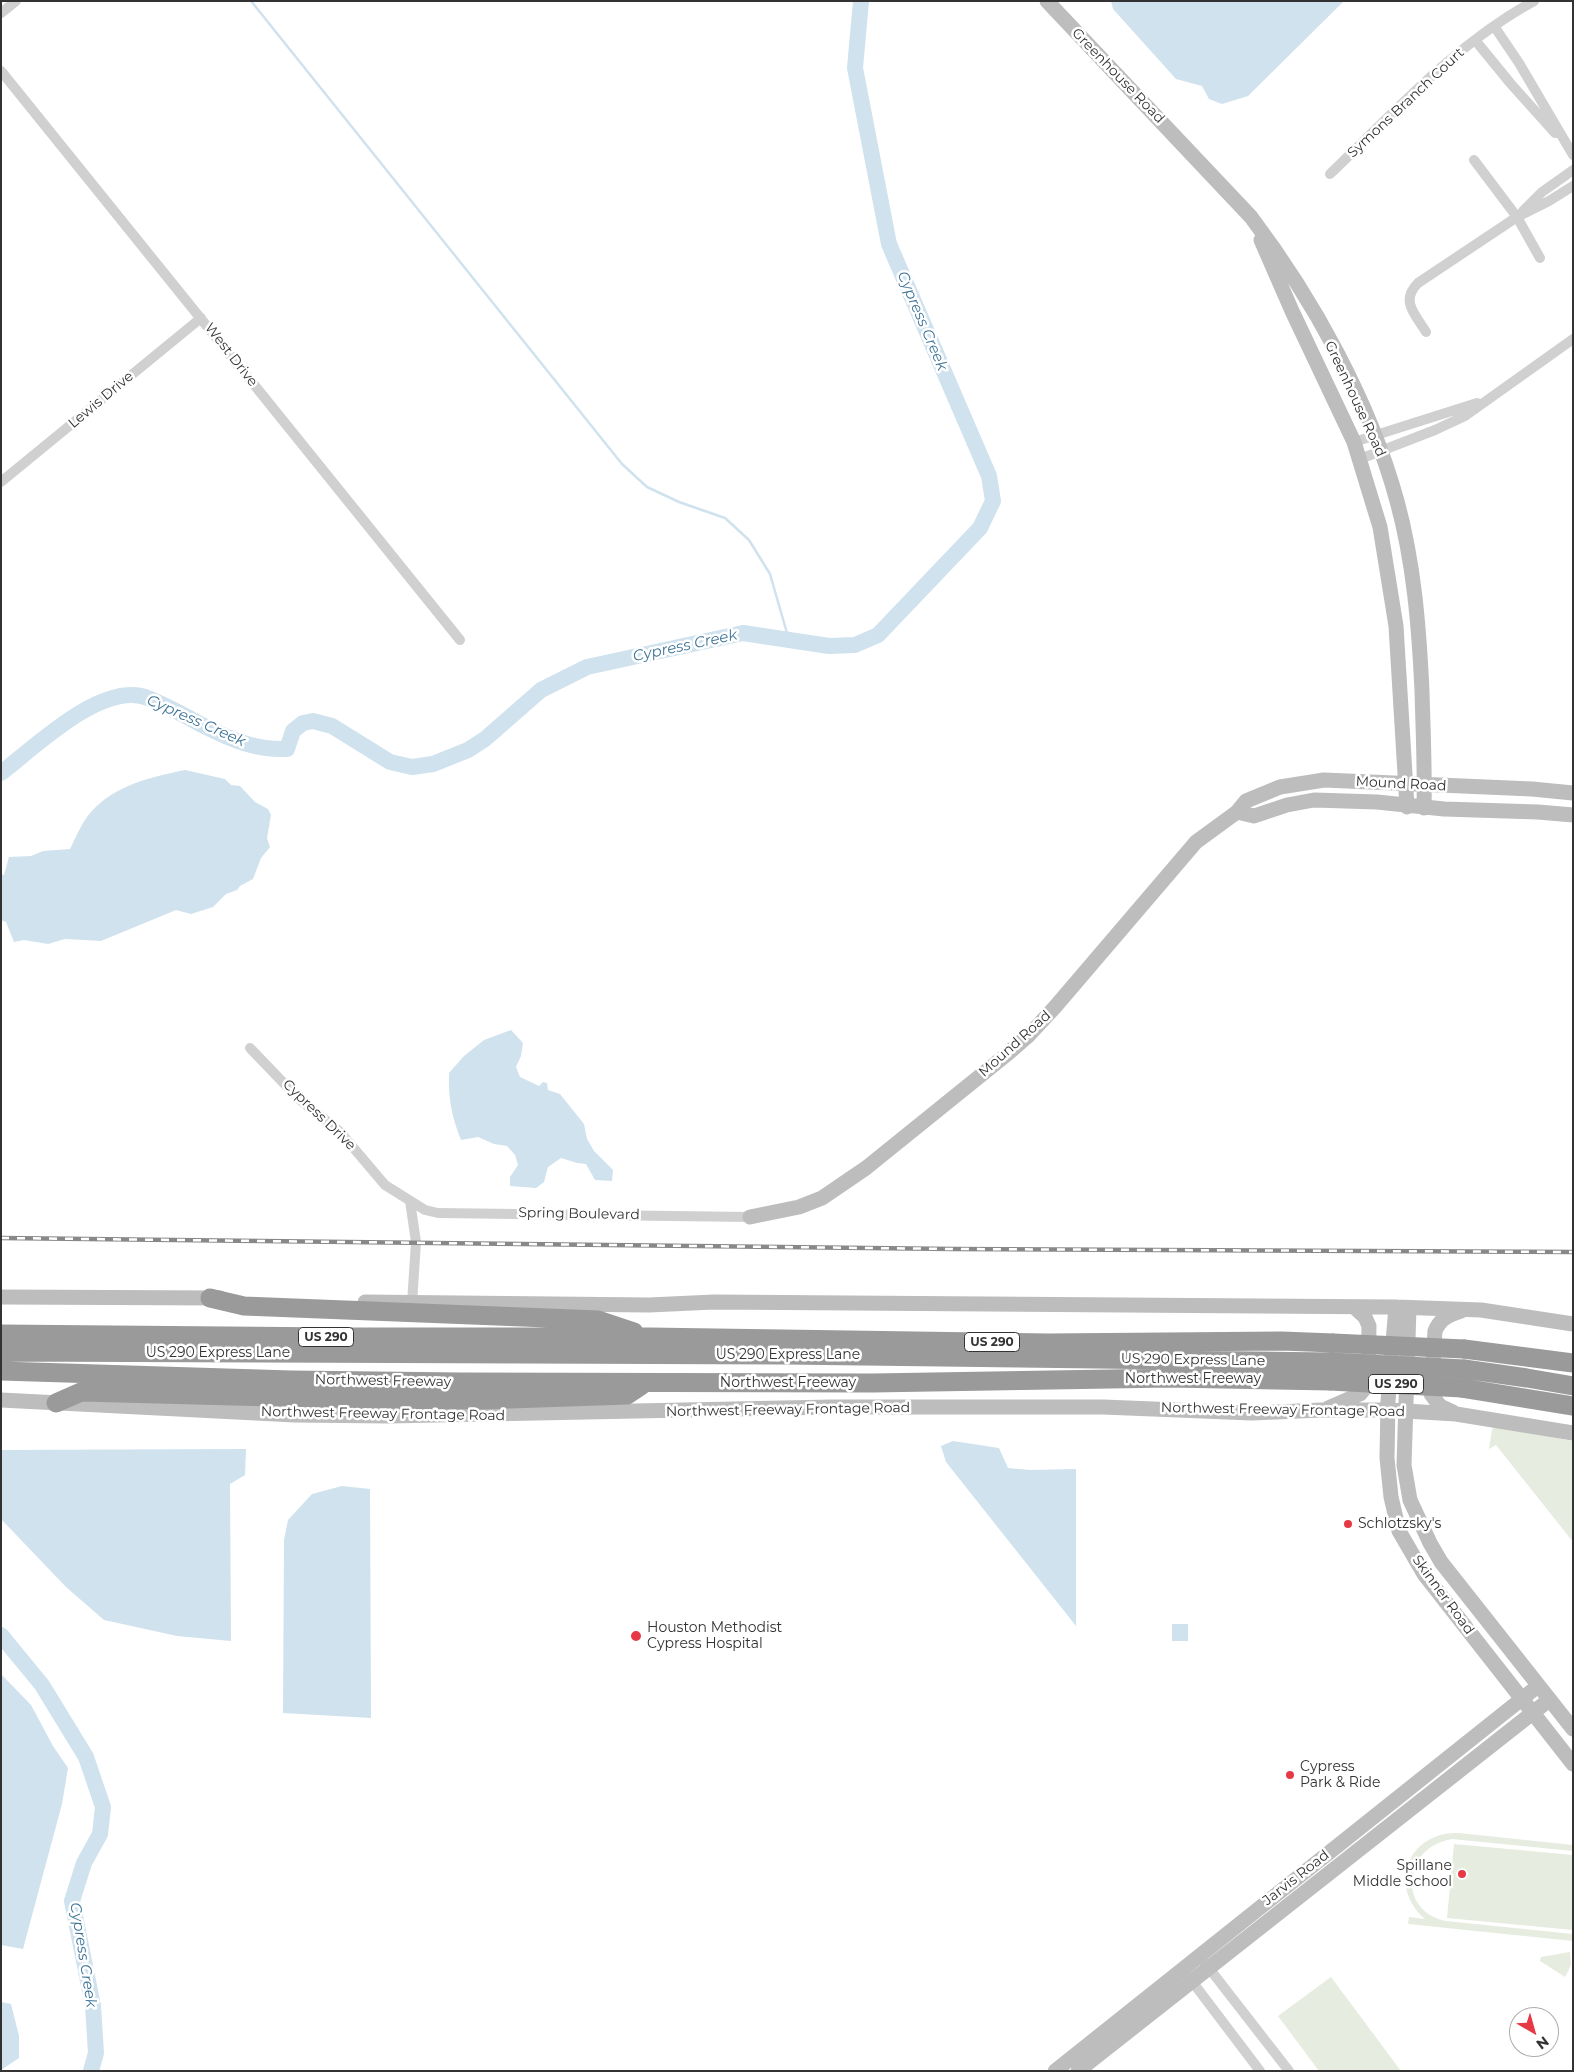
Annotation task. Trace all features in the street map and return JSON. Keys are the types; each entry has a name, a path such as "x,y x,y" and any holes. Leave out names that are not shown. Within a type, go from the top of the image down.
{"highway":[{"path":"210,1298 244,1306 598,1320 650,1337"},
{"name":"US 290","path":"1,1334 650,1337 1048,1343 1272,1341 1464,1349 1573,1363"},
{"name":"US 290 Express Lane","path":"1,1352 785,1355 1331,1362 1464,1369 1573,1386"},
{"name":"Northwest Freeway","path":"1,1371 306,1380 912,1383 1152,1378 1330,1381 1462,1388 1573,1406"},
{"path":"56,1403 81,1392 349,1399 481,1400 565,1398 627,1395 646,1382"}],"street":[{"path":"1,13 16,1"},
{"name":"Greenhouse Road","path":"1047,1 1251,217 1280,255 1344,367 1381,451 1397,501 1412,572 1419,631 1424,808"},
{"name":"Symons Branch Court","path":"1330,174 1433,75 1494,26 1534,1"},
{"path":"1494,26 1519,63 1573,155"},
{"path":"1475,40 1534,111 1565,142"},
{"name":"West Drive","path":"1,70 460,640"},
{"path":"1474,160 1517,217 1540,258"},
{"path":"1517,217 1542,192 1573,170"},
{"path":"1426,332 1409,303 1408,297 1411,289 1517,217 1573,186"},
{"name":"Greenhouse Road","path":"1251,217 1292,311 1354,442 1380,527 1396,626 1408,807"},
{"name":"Lewis Drive","path":"1,482 202,318"},
{"path":"1360,459 1457,419 1573,339"},
{"path":"1354,442 1483,401"},
{"name":"Mound Road","path":"750,1216 799,1207 822,1198 866,1168 1006,1055 1029,1035 1055,1007 1196,842 1237,812 1246,800 1280,787 1324,780 1532,789 1573,793"},
{"name":"Mound Road","path":"1237,812 1254,816 1287,805 1314,800 1377,802 1408,807 1573,815"},
{"name":"Cypress Drive","path":"250,1048 298,1098 340,1132 385,1185 410,1201"},
{"path":"410,1201 416,1242 412,1303"},
{"name":"Spring Boulevard","path":"410,1201 425,1210 438,1213 750,1216"},
{"path":"1,1297 210,1298 412,1303 649,1305 714,1302 1354,1307 1481,1310 1573,1324"},
{"path":"1322,1410 1360,1394 1368,1384 1369,1326 1365,1317 1354,1307"},
{"name":"Skinner Road","path":"1402,1308 1388,1410 1387,1458 1390,1497 1399,1531 1424,1574 1573,1764"},
{"name":"Skinner Road","path":"1402,1308 1406,1411 1404,1465 1410,1500 1441,1562 1573,1729"},
{"path":"1456,1414 1440,1406 1431,1394 1435,1332 1445,1316 1465,1310"},
{"name":"Northwest Freeway Frontage Road","path":"1,1400 295,1414 389,1416 832,1407 1103,1407 1252,1413 1388,1410 1456,1414 1573,1434"},
{"path":"1424,1574 1441,1562"},
{"name":"Jarvis Road","path":"1055,2071 1538,1686"},
{"name":"Jarvis Road","path":"1078,2071 1549,1700"},
{"path":"1373,1817 1384,1830"},
{"path":"1199,1956 1289,2071"},
{"path":"1182,1969 1260,2071"}],"shaded area":[{"path":"1496,1427 1573,1441 1573,1542 1496,1445 1489,1449 1492,1429"},
{"path":"1459,1833 1573,1845 1573,1851 1452,1839 1435,1844 1423,1854 1415,1866 1412,1879 1413,1893 1419,1905 1430,1915 1446,1921 1573,1934 1573,1941 1408,1924 1409,1917 1425,1919 1413,1906 1407,1891 1406,1877 1409,1863 1416,1851 1427,1841 1441,1835"},
{"path":"1454,1844 1573,1855 1573,1930 1447,1918"},
{"path":"1570,1952 1571,1965 1565,1977 1540,1961 1541,1957"},
{"path":"1331,1977 1401,2071 1319,2071 1278,2016"}],"water":[{"path":"1111,1 1344,1 1248,96 1222,104 1209,99 1202,86 1176,79 1113,9"},
{"path":"185,770 225,779 231,785 240,786 255,802 268,809 271,815 267,838 270,847 261,858 253,879 240,886 237,890 226,894 213,907 191,914 176,910 101,941 65,939 48,944 24,940 14,942 6,922 1,920 1,874 4,875 9,857 31,856 43,851 70,849 79,830 91,812 111,795 147,779"},
{"path":"511,1030 523,1043 521,1056 516,1067 520,1077 539,1086 543,1082 547,1083 548,1090 560,1094 584,1124 587,1139 594,1151 613,1170 612,1181 595,1180 586,1164 561,1158 548,1167 544,1182 536,1188 510,1186 510,1177 518,1165 515,1155 507,1146 494,1144 478,1137 461,1140 451,1108 449,1073 464,1056 484,1040"},
{"path":"953,1441 999,1448 1008,1468 1030,1470 1076,1469 1076,1626 946,1462 941,1446"},
{"path":"246,1449 245,1475 230,1484 231,1641 177,1636 104,1620 66,1587 1,1519 1,1450"},
{"path":"342,1486 370,1489 371,1718 283,1713 284,1540 288,1520 312,1494"},
{"path":"1172,1624 1188,1624 1188,1641 1172,1641"},
{"path":"1,1674 31,1705 53,1746 68,1768 62,1804 23,1949 1,1945"},
{"path":"1,2002 11,2004 19,2036 19,2058 1,2070"}],"waterway":[{"path":"251,1 622,464 647,487 679,502 725,518 749,540 770,574 789,640"},
{"name":"Cypress Creek","path":"1,773 69,720 108,699 127,695 145,697 224,736 254,746 287,749 293,731 303,723 313,721 332,726 390,762 412,767 433,764 468,750 485,739 541,690 587,667 743,633 829,646 855,645 878,635 980,528 993,501 989,476 889,244 855,68 861,1"},
{"name":"Cypress Creek","path":"1,1635 42,1685 86,1757 103,1807 100,1834 84,1863 72,1901 93,2006 96,2053 91,2071"}],"railway":[{"path":"1,1238 954,1249 1573,1252"}],"place":[{"name":"Schlotzsky's","path":"1348,1524"},
{"name":"Houston Methodist Cypress Hospital","path":"636,1636"},
{"name":"Cypress Park & Ride","path":"1290,1775"},
{"name":"Spillane Middle School","path":"1462,1874"}]}
